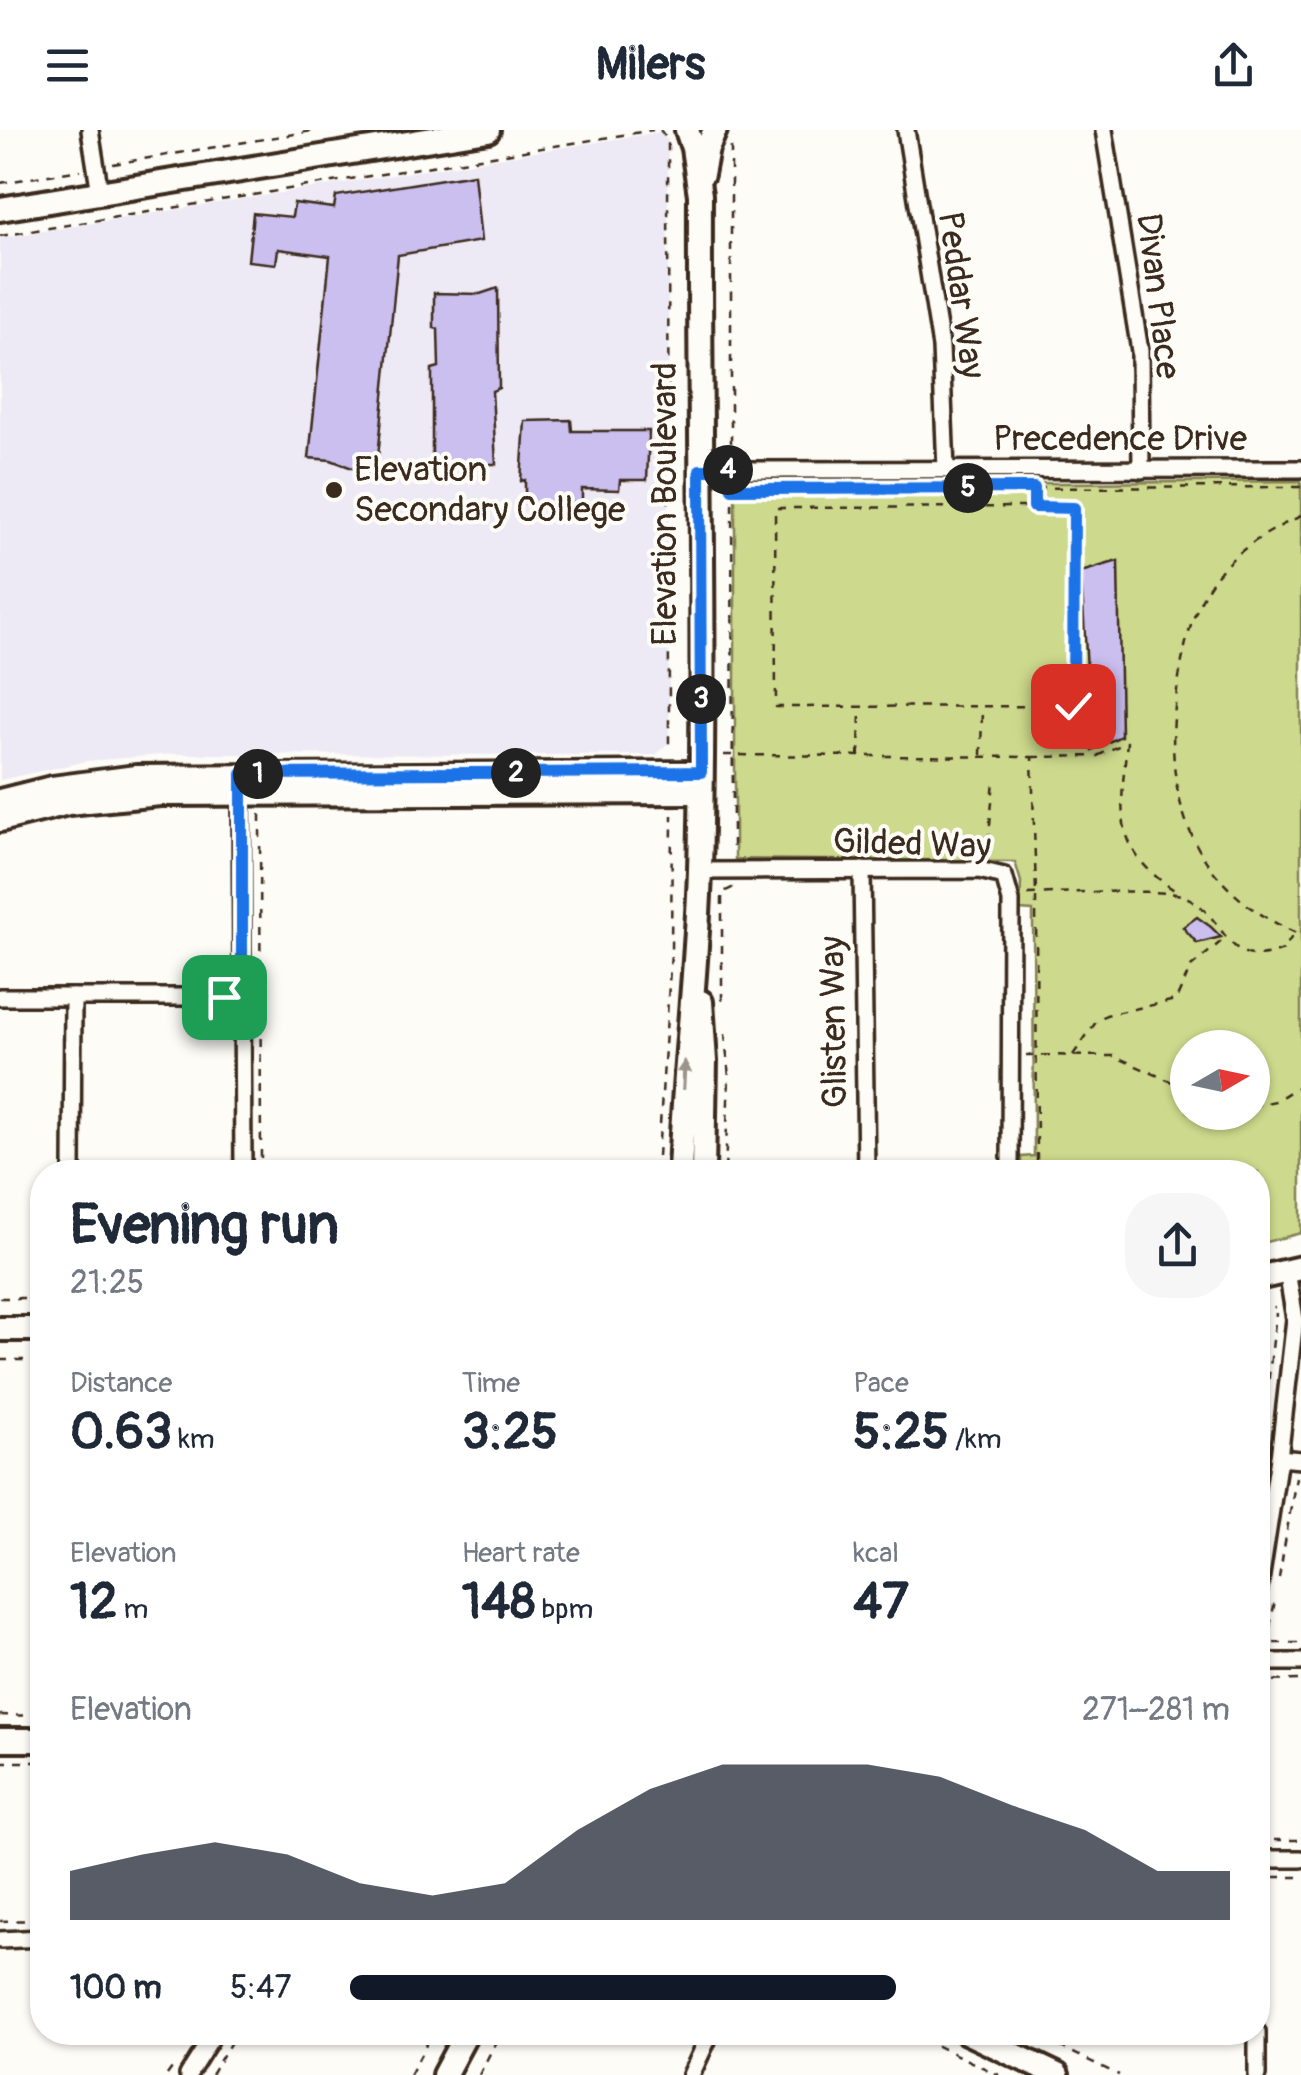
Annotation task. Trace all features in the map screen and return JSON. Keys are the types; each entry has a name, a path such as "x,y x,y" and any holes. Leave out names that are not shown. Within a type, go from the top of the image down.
{"street":[{"path":"90,130 100,193"},
{"path":"0,210 488,130"},
{"name":"Elevation Boulevard","path":"687,130 700,195"},
{"name":"Peddar Way","path":"906,130 942,359 946,470"},
{"name":"Divan Place","path":"1104,130 1140,351 1141,470"},
{"name":"Elevation Boulevard","path":"681,1160 700,871 700,195 704,163 724,136"},
{"name":"Precedence Drive","path":"700,470 1301,469"},
{"path":"0,801 96,781 701,782"},
{"path":"0,820 32,810 123,796 241,783"},
{"path":"241,783 242,1160"},
{"name":"Glisten Way","path":"862,870 866,1160"},
{"name":"Gilded Way","path":"700,871 987,870 1004,876 1011,895 1010,1160"},
{"name":"Elevation Boulevard","path":"697,934 706,1061 703,1160"},
{"path":"72,997 72,1160"},
{"path":"0,998 242,997"},
{"path":"1270,1516 1295,1320 1294,1269"},
{"path":"0,1329 30,1329"},
{"path":"1279,1458 1301,1460"},
{"path":"1270,1662 1301,1662"},
{"path":"0,1740 30,1740"},
{"path":"1270,1859 1301,1858"},
{"path":"0,1940 30,1939"},
{"path":"188,2075 207,2045"},
{"path":"444,2075 460,2045"},
{"path":"690,2075 705,2045"},
{"path":"994,2045 1057,2075"},
{"path":"1257,2045 1257,2075"}],"path":[{"path":"0,182 318,130"},
{"path":"0,236 653,130"},
{"path":"658,1160 671,952 672,810 668,138 660,130"},
{"path":"724,136 731,470"},
{"path":"1034,488 1034,507"},
{"path":"722,1008 722,894 734,888 732,489 1301,488"},
{"path":"775,508 1074,508 1073,706 982,707 776,708 775,508"},
{"path":"1301,516 1248,546 1218,574 1203,595 1182,660 1172,737 1180,810 1198,851 1251,909 1301,935"},
{"path":"981,757 982,707"},
{"path":"860,708 860,757"},
{"path":"1032,757 1097,756 1127,742 1121,811 1126,837 1153,874 1213,916 1239,952 1260,956 1283,950 1294,932"},
{"path":"987,870 994,780"},
{"path":"260,809 261,1160"},
{"path":"1011,895 1181,894"},
{"path":"1073,1054 1096,1022 1106,1016 1176,1000 1191,968 1226,937"},
{"path":"724,1026 728,1078 725,1160"},
{"path":"1011,1055 1114,1056 1170,1081"},
{"path":"1270,1102 1301,1085"},
{"path":"0,1298 30,1298"},
{"path":"1270,1368 1277,1306"},
{"path":"0,1360 30,1360"},
{"path":"1270,1626 1296,1478 1301,1478"},
{"path":"1270,1643 1301,1643"},
{"path":"1270,1680 1301,1680"},
{"path":"0,1716 30,1716"},
{"path":"0,1762 30,1762"},
{"path":"1270,1840 1301,1840"},
{"path":"1270,1877 1301,1877"},
{"path":"0,1921 30,1920"},
{"path":"211,2075 229,2045"},
{"path":"410,2075 426,2045"},
{"path":"479,2075 494,2045"},
{"path":"936,2045 999,2075"},
{"path":"1057,2045 1119,2075"}],"shaded area":[{"name":"Elevation Secondary College","path":"659,132 668,140 669,742 656,755 174,754 87,761 0,780 0,238"}],"green space":[{"path":"1301,481 1301,1233 1270,1241 1270,1160 1021,1160 1034,1156 1033,911 1020,910 1021,882 1015,862 735,859 735,486"}],"building":[{"path":"474,174 481,241 398,255 376,477 331,460 309,458 330,256 278,249 276,264 248,261 253,213 292,217 294,203 334,208 336,196"},
{"path":"498,288 499,388 492,391 496,464 450,464 432,469 432,369 439,367 434,293 480,294"},
{"path":"571,420 572,431 649,431 647,480 620,480 619,490 582,489 582,503 525,503 525,480 521,481 525,421"},
{"path":"1118,561 1121,736 1092,750 1081,572"},
{"path":"1197,917 1221,937 1197,943 1183,927"}],"place":[{"name":"Elevation Secondary College","path":"334,490"}],"route":[{"path":"224,997 242,997 242,774 701,772 700,470 731,470 732,489 1034,488 1034,507 1074,508 1073,706"}]}
